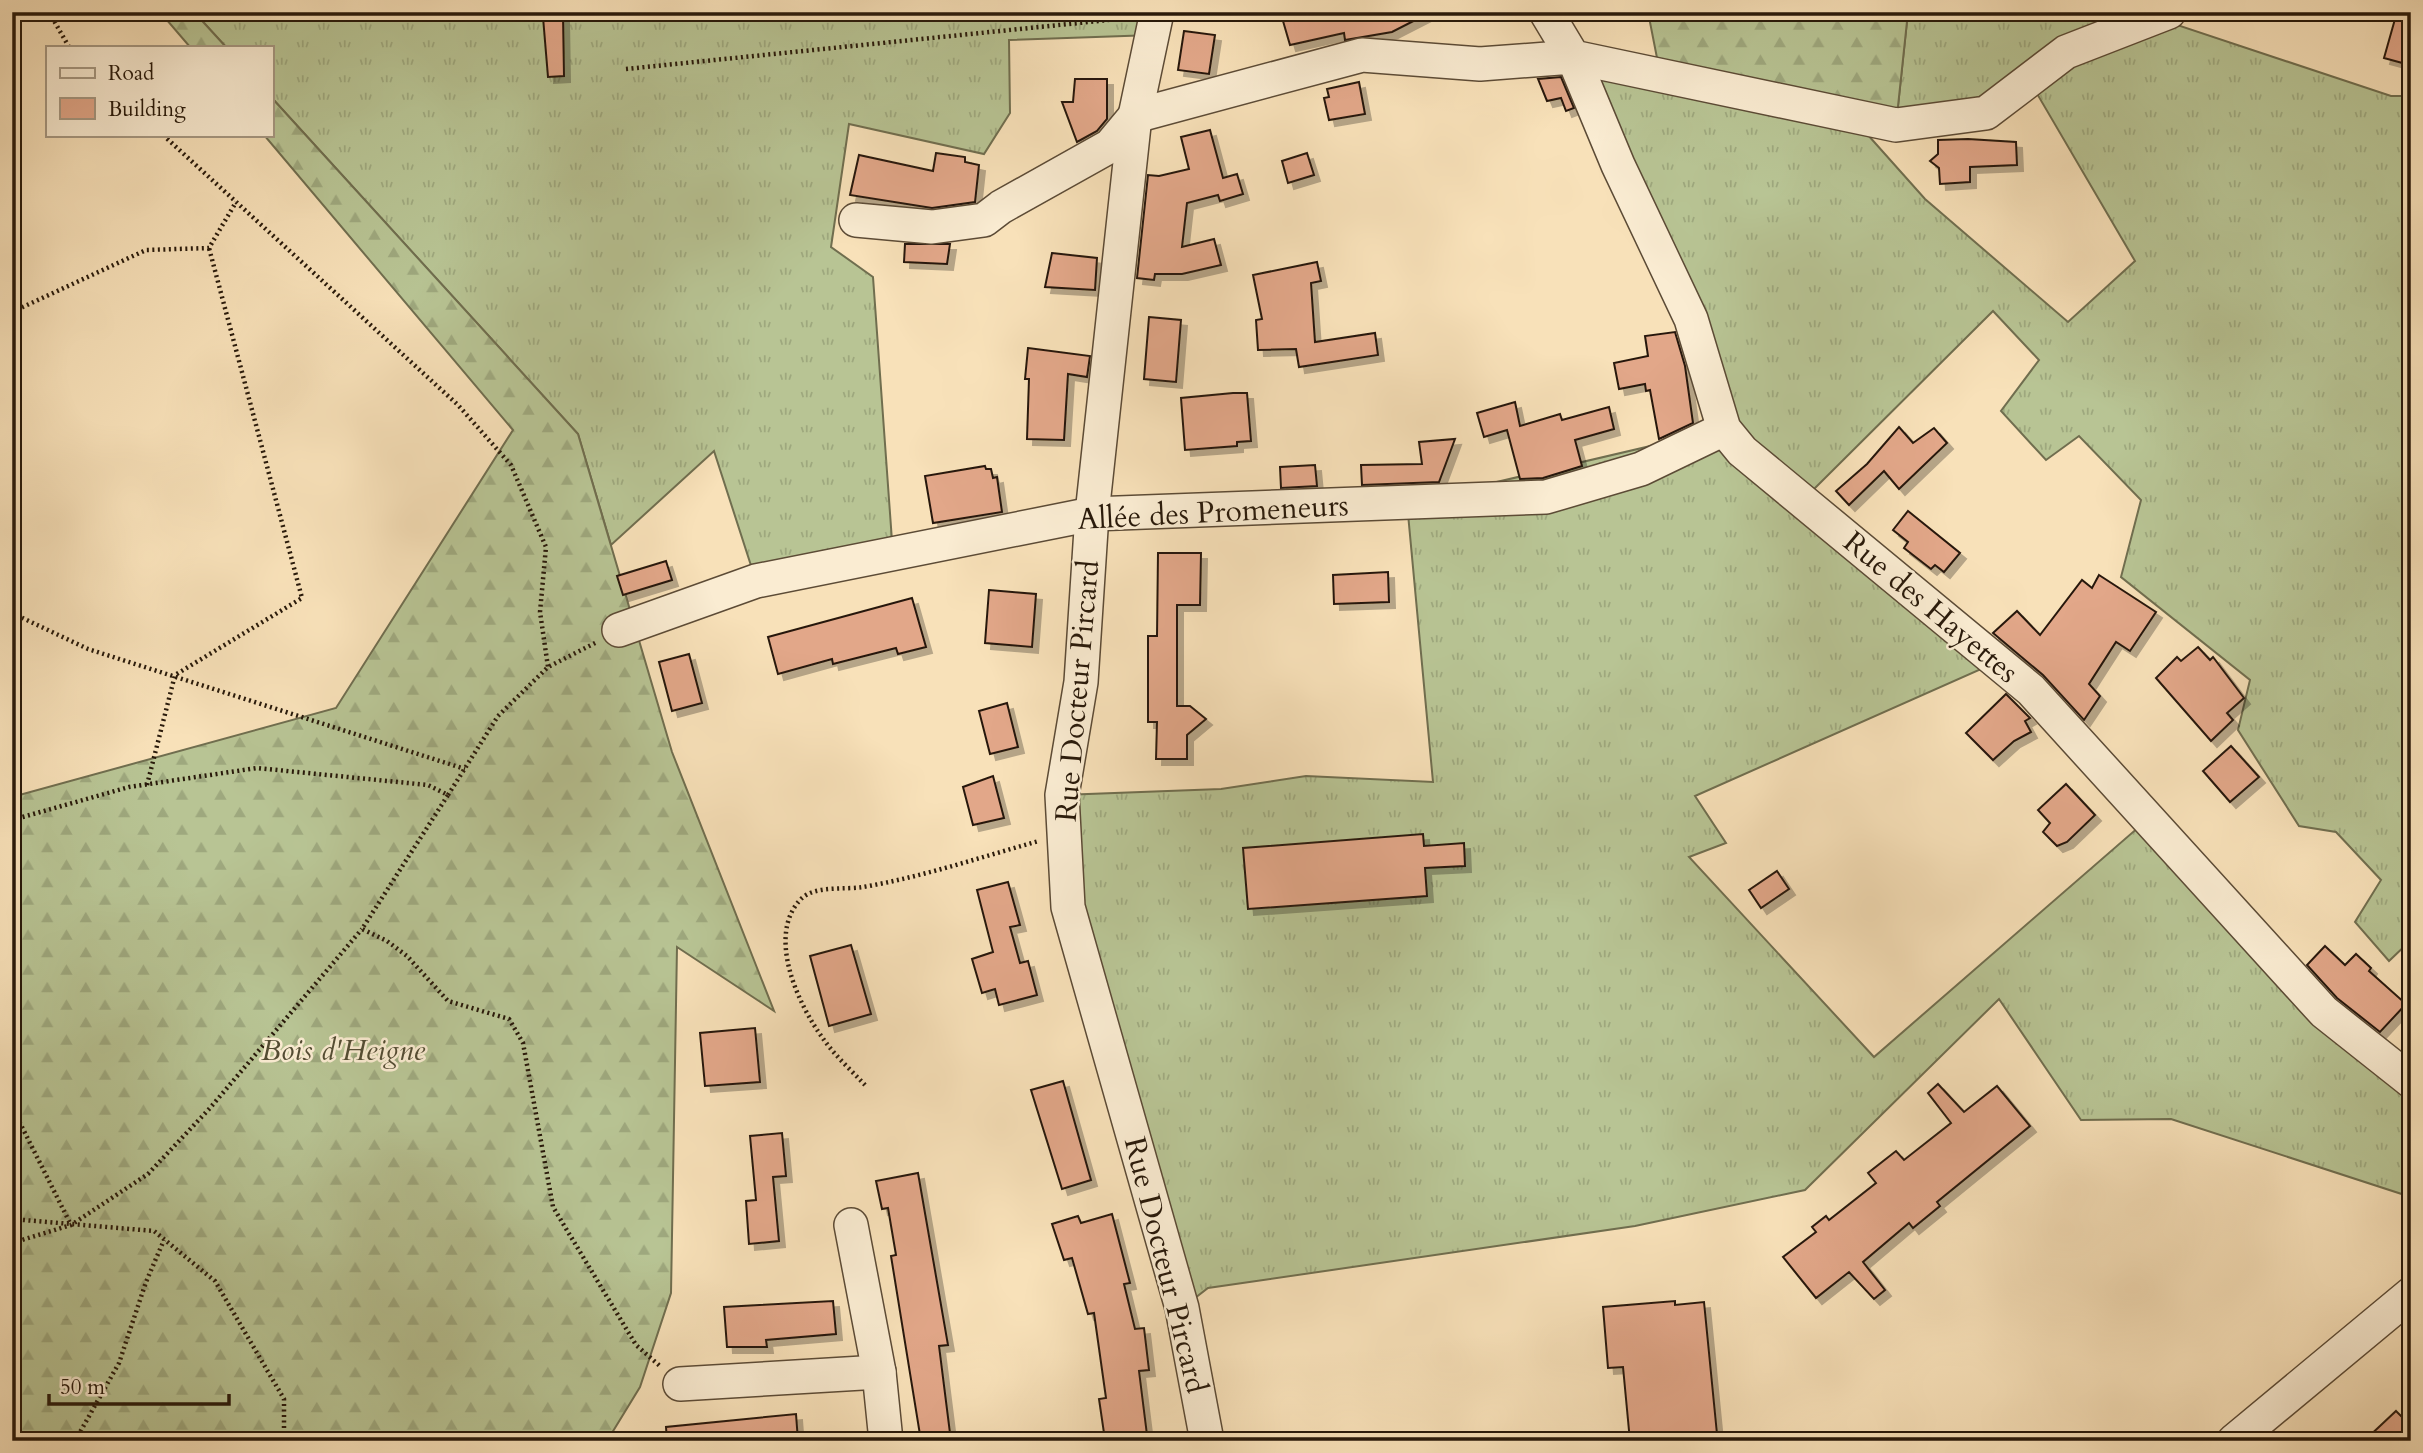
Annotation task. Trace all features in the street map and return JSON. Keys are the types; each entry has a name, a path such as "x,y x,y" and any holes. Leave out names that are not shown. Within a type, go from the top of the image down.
{"street":[{"name":"Rue des Hayettes","path":"1546,12 1573,57 1618,164 1691,319 1724,429 1742,451 2031,690 2324,1012 2411,1081"},
{"path":"856,220 932,227 984,220 1001,207 1110,146 1135,116 1362,55 1480,64 1573,57 1896,125 1986,113 2066,52 2169,12"},
{"name":"Rue Docteur Pircard","path":"1157,14 1135,116 1092,514 1081,682 1062,795 1068,907 1182,1308 1207,1441"},
{"name":"Allée des Promeneurs","path":"620,630 756,581 1092,514 1546,497 1641,469 1724,429"},
{"path":"851,1225 878,1372 886,1441"},
{"path":"2234,1441 2411,1294"},
{"path":"680,1384 878,1372"}],"path":[{"path":"49,12 68,46"},
{"path":"626,69 1157,14"},
{"path":"164,136 458,405 511,465 546,547 540,612 548,667"},
{"path":"147,785 175,675 302,598 209,248 236,202"},
{"path":"12,312 146,250 209,248"},
{"path":"12,613 88,649 465,769"},
{"path":"12,1243 71,1225 148,1174 210,1108 362,929 499,716 548,667 620,630"},
{"path":"12,820 147,785 257,768 428,785 448,795"},
{"path":"865,1085 823,1040 796,986 786,950 786,925 801,899 814,891 884,883 1043,839 1064,838"},
{"path":"362,929 387,941 407,956 448,1001 509,1019 523,1043 553,1208 636,1345 680,1384"},
{"path":"12,1107 13,1114 71,1225"},
{"path":"12,1219 153,1231 215,1281 284,1399 284,1441"},
{"path":"75,1441 119,1363 146,1282 164,1240"}],"green space":[{"path":"160,12 194,12 225,46 189,46"},
{"path":"194,12 1157,12 1153,35 1009,40 1010,113 984,154 849,124 831,247 873,277 892,541 756,581 714,451 611,545 578,434 273,99 273,46 225,46"},
{"path":"1648,12 1908,12 1896,125 1657,58"},
{"path":"1908,12 2167,12 2177,25 2391,96 2411,96 2411,940 2389,961 2355,922 2381,880 2336,832 2299,826 2238,730 2250,680 2121,577 2141,500 2079,436 2046,460 2001,411 2039,360 1993,311 1812,491 1997,662 1695,796 1726,843 1689,857 1874,1057 2148,819 2411,1081 2411,1197 2171,1119 2081,1120 1999,999 1805,1190 1635,1226 1208,1288 1182,1308 1103,1027 1062,795 1221,789 1306,776 1433,782 1407,503 1723,429 1573,57 1851,116 1925,199 2068,322 2135,261 2029,80 1896,125"},
{"name":"Bois d'Heigne","path":"273,99 578,434 672,752 774,1011 677,947 671,1293 640,1387 607,1441 12,1441 12,797 336,708 513,430 265,136 273,136"}],"building":[{"path":"1313,12 1431,12 1392,32 1345,40 1344,33 1290,45 1283,21"},
{"path":"2397,12 2409,12 2411,46 2406,64 2384,58"},
{"path":"563,15 564,76 548,77 543,17"},
{"path":"1184,31 1215,35 1209,74 1178,70"},
{"path":"1561,77 1574,108 1566,111 1561,98 1547,101 1538,79"},
{"path":"1075,79 1107,79 1107,119 1097,131 1077,142 1062,102 1073,102"},
{"path":"1359,82 1365,114 1329,120 1324,98 1329,97 1327,89"},
{"path":"1210,130 1223,178 1237,174 1243,194 1220,201 1218,195 1187,203 1182,247 1214,239 1221,265 1182,274 1155,274 1154,280 1137,278 1148,175 1159,176 1189,169 1181,137"},
{"path":"1938,140 2016,142 2017,165 1970,167 1970,182 1940,184 1939,168 1930,161 1938,154"},
{"path":"936,153 965,157 965,162 979,165 975,202 932,208 850,195 859,155 933,171"},
{"path":"1307,153 1314,175 1288,183 1282,161"},
{"path":"905,244 950,244 947,264 904,262"},
{"path":"1052,253 1097,258 1095,290 1045,287"},
{"path":"1317,262 1321,281 1311,283 1315,342 1375,333 1378,355 1299,367 1296,349 1258,350 1256,320 1262,319 1253,275"},
{"path":"1149,317 1181,320 1176,382 1144,379"},
{"path":"1675,332 1685,366 1693,423 1659,439 1650,390 1646,391 1645,384 1619,389 1614,363 1648,356 1645,336"},
{"path":"1028,348 1090,356 1087,377 1068,374 1064,440 1027,439 1029,379 1025,379"},
{"path":"1247,393 1251,441 1237,442 1237,446 1185,450 1181,398"},
{"path":"1515,402 1520,426 1560,414 1562,420 1609,407 1614,429 1575,440 1582,466 1543,478 1520,479 1507,430 1484,437 1477,413"},
{"path":"1899,427 1913,443 1934,428 1947,443 1899,489 1884,471 1849,505 1836,491 1867,464"},
{"path":"1455,439 1439,482 1362,485 1361,465 1422,464 1419,442"},
{"path":"1315,465 1317,486 1281,488 1280,467"},
{"path":"985,466 986,469 991,469 993,478 997,477 1002,512 933,523 925,476"},
{"path":"1908,511 1960,553 1944,572 1935,565 1931,569 1904,548 1908,542 1893,530"},
{"path":"1158,553 1201,553 1200,605 1177,605 1177,706 1190,706 1206,719 1187,735 1187,759 1156,759 1157,722 1148,722 1148,636 1157,636"},
{"path":"666,561 672,580 623,595 617,576"},
{"path":"1388,572 1389,602 1334,604 1333,575"},
{"path":"2099,575 2156,612 2130,651 2116,642 2089,684 2100,696 2084,720 2043,675 1993,633 2017,611 2040,635 2082,580 2092,588"},
{"path":"989,590 1036,594 1032,647 985,643"},
{"path":"912,598 926,647 898,654 896,648 833,664 832,659 778,674 768,637"},
{"path":"2198,647 2210,660 2213,657 2244,698 2227,713 2233,720 2211,741 2156,678 2177,657 2181,661"},
{"path":"689,654 702,703 672,711 659,662"},
{"path":"2006,694 2030,718 2025,721 2031,732 2014,741 1993,760 1966,733"},
{"path":"1007,703 1018,747 990,754 979,711"},
{"path":"2231,746 2259,777 2230,802 2203,771"},
{"path":"993,776 1004,818 973,825 963,787"},
{"path":"2066,784 2095,815 2067,842 2057,846 2043,832 2050,823 2038,810"},
{"path":"1423,834 1424,846 1464,843 1465,866 1425,868 1427,896 1248,909 1243,848"},
{"path":"1777,871 1789,889 1761,908 1749,890"},
{"path":"1008,882 1020,925 1010,927 1020,963 1028,961 1037,995 999,1005 995,989 982,993 972,959 993,952 977,890"},
{"path":"851,945 871,1014 829,1026 810,956"},
{"path":"2325,946 2345,965 2356,954 2371,968 2369,971 2406,1004 2380,1032 2337,998 2307,965"},
{"path":"755,1028 760,1082 705,1086 700,1033"},
{"path":"1063,1081 1091,1180 1062,1189 1031,1090"},
{"path":"1938,1084 1964,1112 1997,1086 2030,1126 1937,1202 1940,1206 1913,1228 1909,1223 1863,1262 1885,1290 1874,1299 1849,1272 1816,1298 1783,1257 1816,1232 1812,1227 1826,1216 1829,1220 1876,1183 1868,1173 1896,1151 1904,1160 1951,1123 1928,1093"},
{"path":"782,1133 786,1176 773,1177 779,1241 749,1244 746,1201 756,1200 750,1136"},
{"path":"918,1173 948,1345 939,1346 951,1441 921,1441 891,1256 896,1255 888,1208 882,1209 876,1181"},
{"path":"1112,1214 1130,1283 1124,1284 1135,1329 1144,1328 1149,1370 1139,1371 1147,1435 1105,1440 1099,1399 1106,1398 1094,1313 1088,1314 1072,1258 1064,1260 1052,1224 1078,1216 1081,1223"},
{"path":"833,1301 836,1334 766,1340 767,1347 727,1347 724,1307"},
{"path":"1675,1301 1675,1305 1704,1302 1717,1434 1686,1437 1686,1441 1630,1441 1623,1367 1608,1368 1603,1307"},
{"path":"2396,1411 2411,1426 2411,1441 2364,1441"},
{"path":"796,1414 798,1441 667,1441 666,1427"}]}
